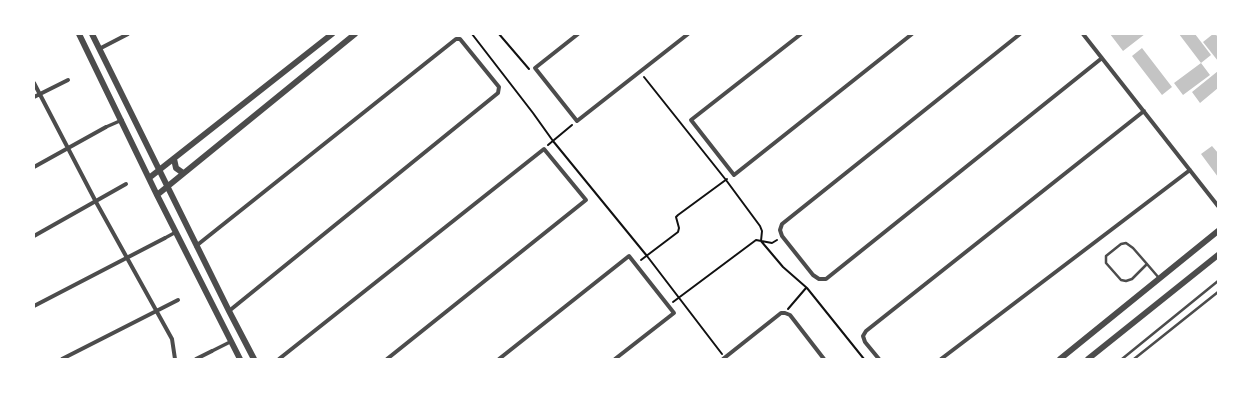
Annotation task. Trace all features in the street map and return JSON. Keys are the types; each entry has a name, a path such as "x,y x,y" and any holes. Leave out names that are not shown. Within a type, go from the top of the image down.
{"street":[{"path":"79,34 122,120 157,195 230,342 240,359"},
{"path":"92,34 228,311 254,359"},
{"path":"99,49 128,34"},
{"path":"149,178 332,34"},
{"path":"157,195 356,34"},
{"path":"578,34 535,68 576,121 688,34"},
{"path":"801,34 691,120 734,175 912,34"},
{"path":"1020,34 782,224 780,230 782,236 813,275 819,279 826,279 1102,58"},
{"path":"1083,34 1218,206"},
{"path":"196,246 456,39 460,39 500,89 498,93 228,311"},
{"path":"34,97 68,80"},
{"path":"34,83 96,202 158,311 172,339 175,359"},
{"path":"879,359 865,342 863,336 866,331 1144,111"},
{"path":"34,166 106,127 122,120"},
{"path":"279,359 544,149 586,200 387,359"},
{"path":"174,159 176,168 183,173"},
{"path":"941,359 1190,170"},
{"path":"34,236 126,184"},
{"path":"1060,359 1218,231"},
{"path":"34,306 176,232"},
{"path":"1088,359 1218,255"},
{"path":"499,359 629,256 674,313 615,359"},
{"path":"62,359 178,300"},
{"path":"724,358 783,313 790,316 824,359"},
{"path":"196,359 230,342"}],"lane":[{"path":"1147,264 1132,279 1126,281 1121,280 1106,263 1106,256 1121,244 1126,243 1133,248 1160,278"},
{"path":"1122,359 1218,281"},
{"path":"1134,359 1218,292"}],"path":[{"path":"472,34 534,112 553,141 647,256 724,358"},
{"path":"499,34 527,68 531,70 535,68"},
{"path":"640,72 726,180 760,226 762,231 761,240 783,267 807,288 864,359"},
{"path":"500,89 513,86"},
{"path":"544,149 576,121"},
{"path":"636,265 678,232 679,228 676,217 678,214 734,175"},
{"path":"669,305 756,240 772,243 782,236"},
{"path":"783,313 807,288"}],"building":[{"path":"1110,34 1145,34 1123,51"},
{"path":"1179,34 1195,34 1211,55 1201,63"},
{"path":"1213,34 1218,36 1218,61 1203,42"},
{"path":"1142,48 1172,87 1162,95 1132,56"},
{"path":"1201,63 1210,75 1183,95 1174,83"},
{"path":"1218,71 1218,88 1200,103 1192,92"},
{"path":"1212,146 1218,153 1218,177 1201,154"}]}
